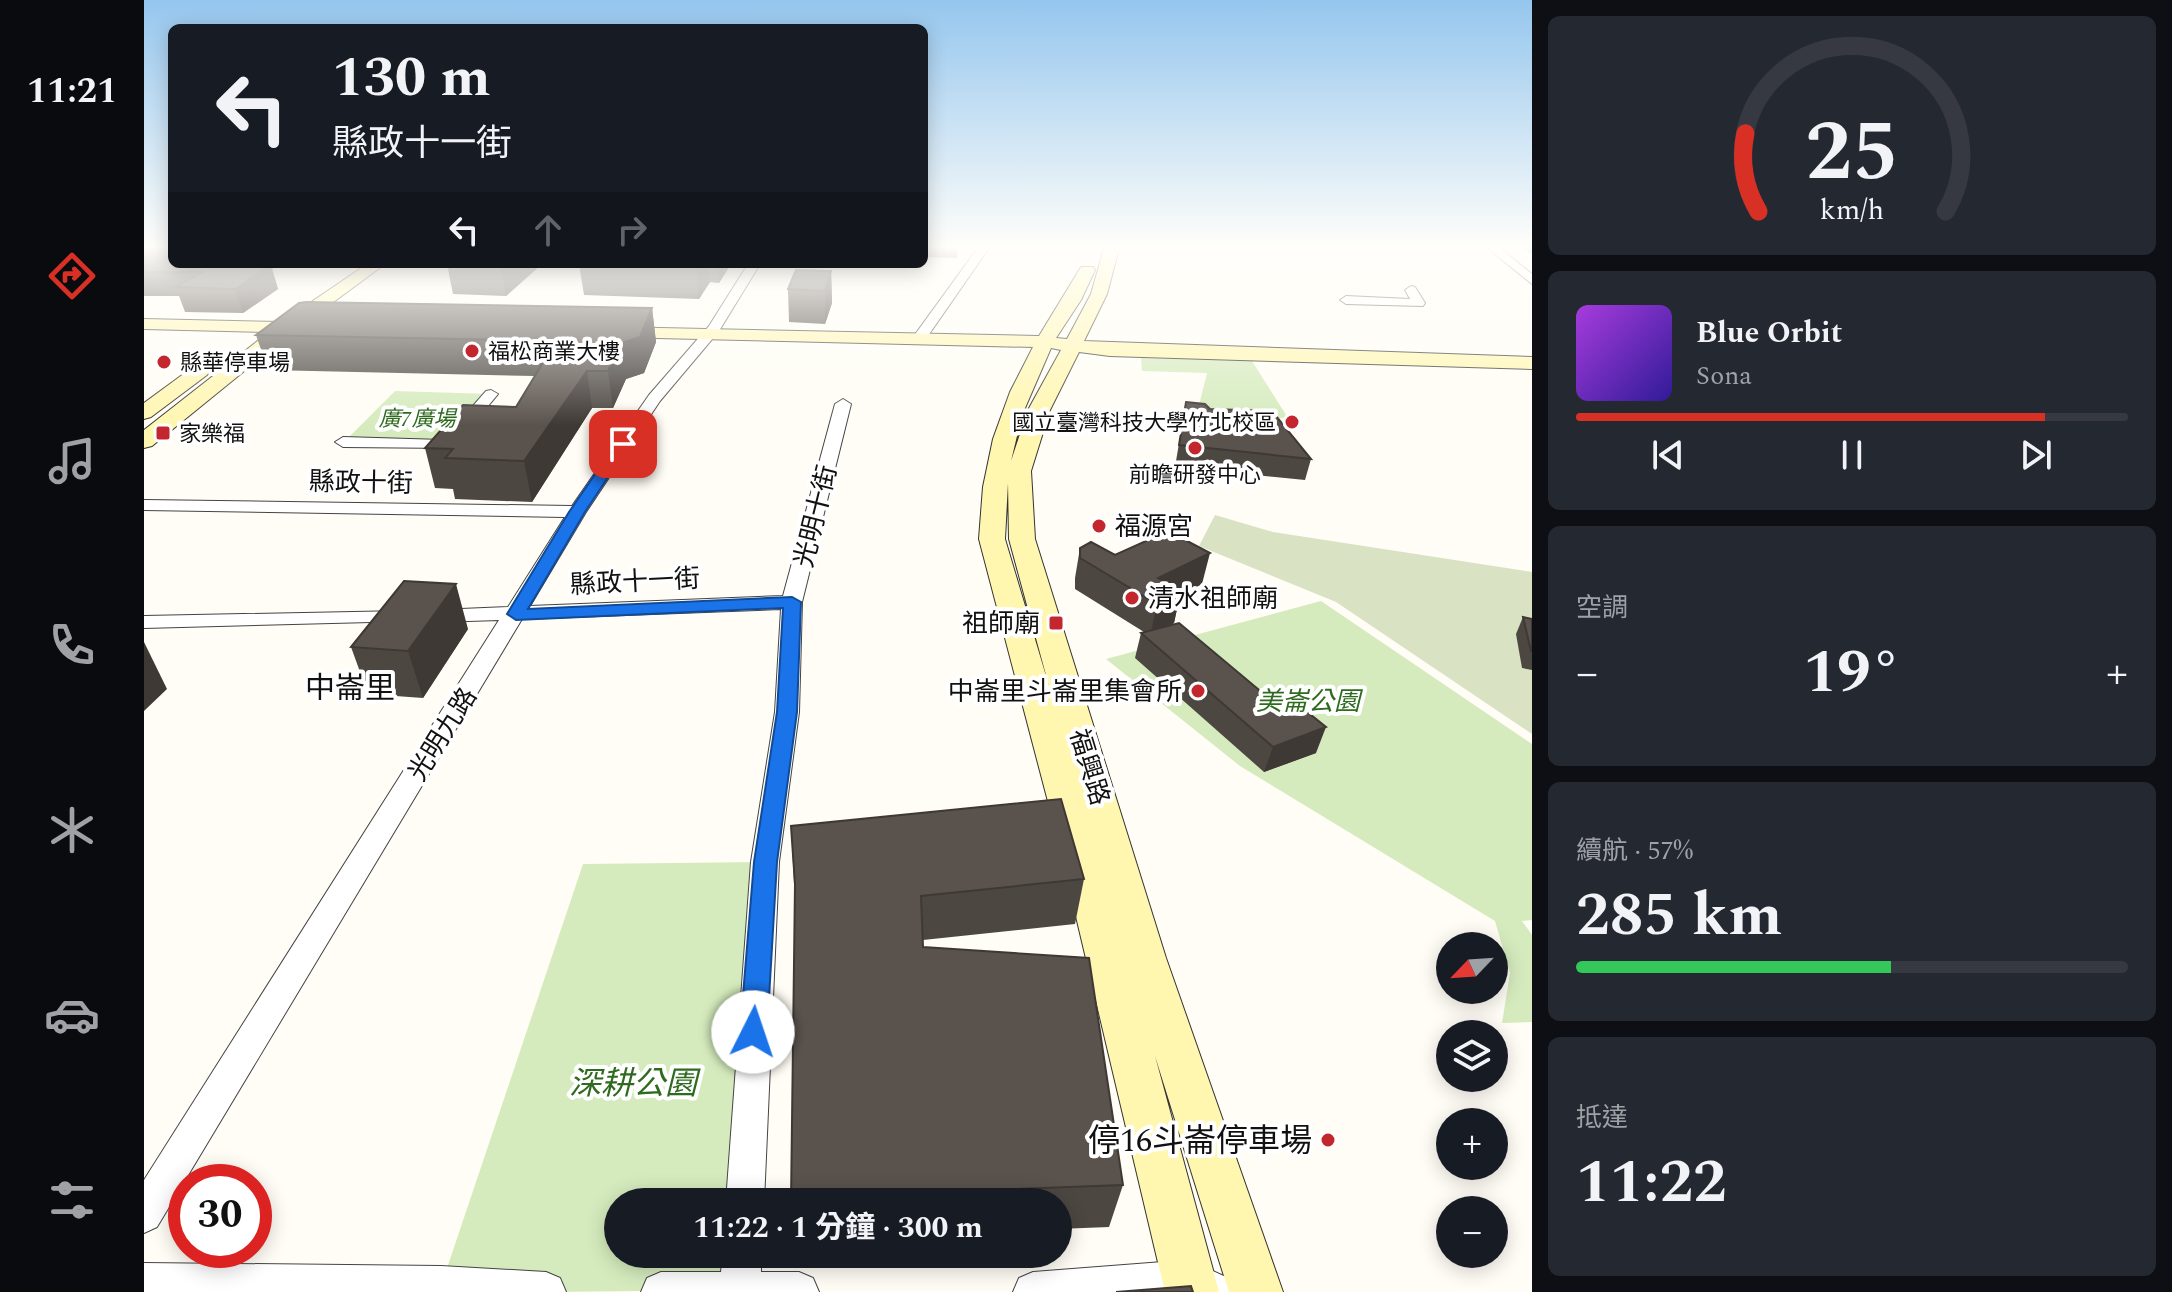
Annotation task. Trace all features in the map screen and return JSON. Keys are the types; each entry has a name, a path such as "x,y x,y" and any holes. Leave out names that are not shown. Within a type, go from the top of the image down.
{"street":[{"path":"144,413 287,305"},
{"path":"144,441 318,305"},
{"name":"光明九路","path":"144,1214 577,512 654,398 707,336 727,305"},
{"path":"918,340 943,305"},
{"name":"福興路","path":"1074,305 1059,343 1019,471 1022,539 1145,958 1256,1292"},
{"name":"福興路","path":"1090,305 1011,409 992,497 992,539 1199,1288"},
{"path":"144,324 326,328"},
{"path":"598,332 1059,343 1107,340 1532,352"},
{"path":"1059,343 1110,350 1532,363"},
{"path":"343,442 447,445 491,394"},
{"name":"光明十街","path":"746,1188 765,862 787,712 792,602 843,404"},
{"name":"縣政十街","path":"144,505 577,512"},
{"name":"縣政十一街","path":"144,622 516,614 792,602"},
{"path":"661,1292 741,1279 799,1292"},
{"path":"144,1283 441,1286 546,1292"},
{"path":"1033,1292 1199,1288"}],"green space":[{"path":"1141,358 1252,361 1288,418 1196,417 1207,373 1142,371"},
{"name":"廣7廣場","path":"395,391 491,394 447,445 344,442"},
{"path":"1215,515 1273,532 1532,572 1532,734 1336,602 1199,546"},
{"name":"美崙公園","path":"1321,601 1532,744 1532,920 1522,921 1532,935 1532,1022 1508,1023 1508,1020 1502,1020 1505,1004 1508,1004 1510,973 1508,932 1498,932 1495,921 1240,766 1106,659"},
{"name":"深耕公園","path":"765,862 746,1188 604,1188 604,1268 741,1268 740,1290 546,1292 441,1286 583,864"}],"building":[{"path":"296,305 652,308 640,337 621,343 608,371 587,371 524,461 445,458 453,449 425,448 463,405 516,407 556,341 256,335"},
{"path":"1186,402 1205,404 1210,409 1272,411 1311,459 1179,445"},
{"path":"1168,531 1210,553 1158,578 1181,591 1157,604 1080,558 1080,548 1091,542 1115,555"},
{"path":"404,581 456,584 408,651 351,647"},
{"path":"1523,617 1532,619 1532,651 1531,651"},
{"path":"1179,623 1277,705 1291,699 1326,727 1273,747 1141,633"},
{"path":"1061,799 1084,879 921,896 923,947 1089,958 1123,1185 791,1188 795,884 791,826"},
{"path":"1191,1286 1193,1292 1116,1292"}],"place":[{"name":"福松商業大樓","path":"472,351"},
{"name":"縣華停車場","path":"164,362"},
{"name":"國立臺灣科技大學竹北校區","path":"1292,422"},
{"name":"家樂福","path":"163,433"},
{"name":"前瞻研發中心","path":"1195,448"},
{"name":"福源宮","path":"1099,526"},
{"name":"清水祖師廟","path":"1132,598"},
{"name":"祖師廟","path":"1056,623"},
{"name":"中崙里斗崙里集會所","path":"1198,691"},
{"name":"停16斗崙停車場","path":"1328,1140"}],"district":[{"name":"中崙里","path":"350,688"}],"route":[{"path":"623,444 577,512 516,614 792,602 787,712 765,862 753,1032"}]}
